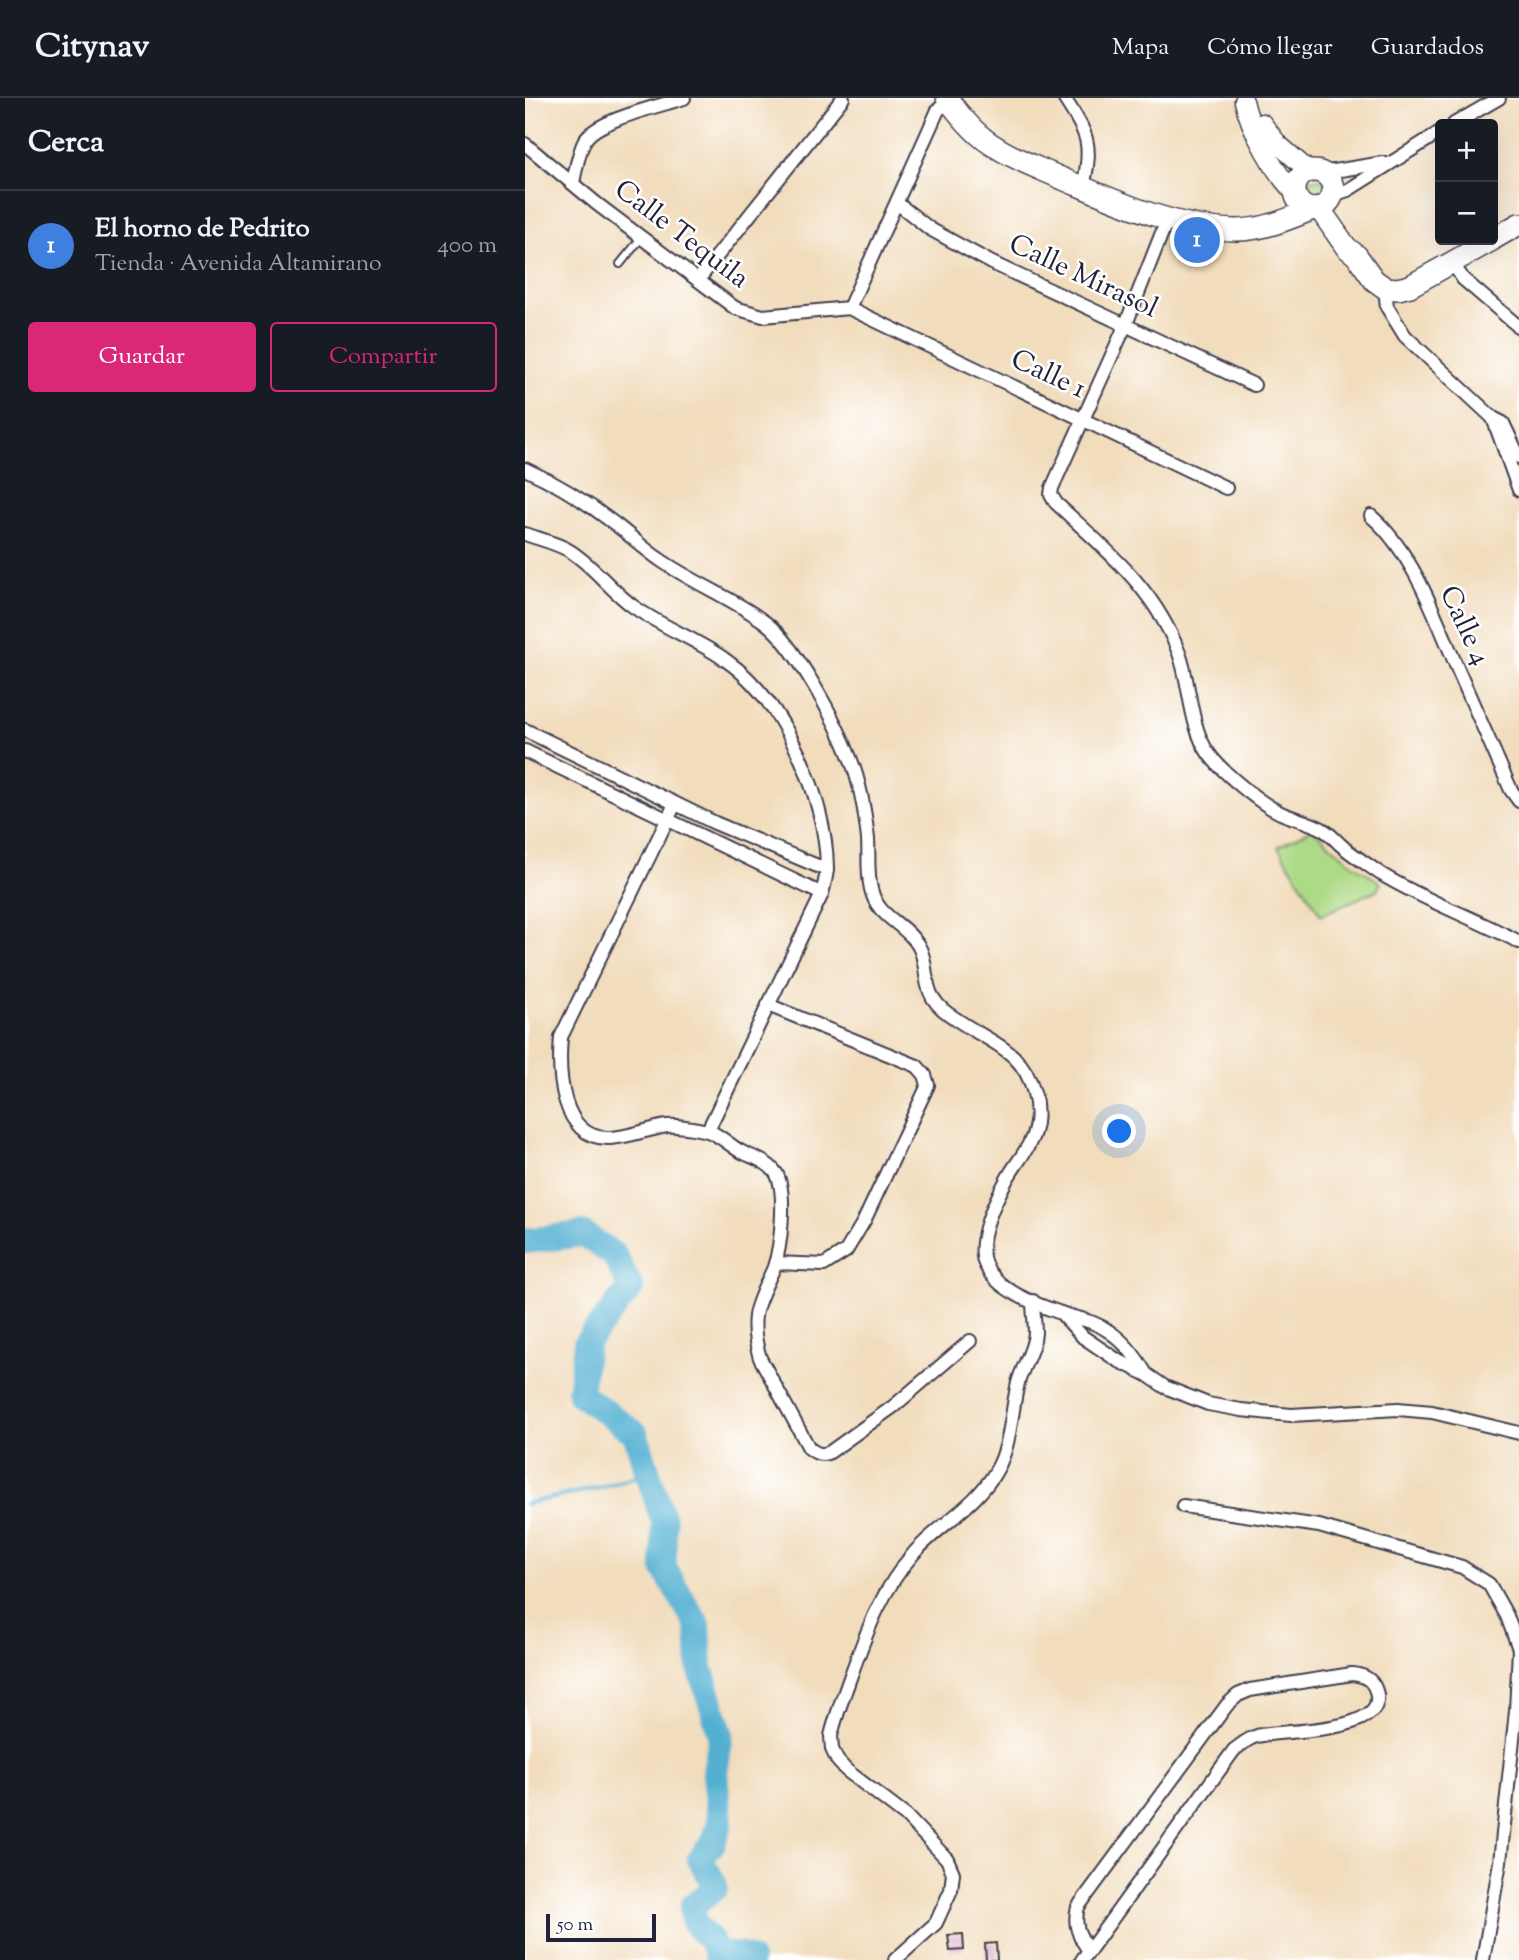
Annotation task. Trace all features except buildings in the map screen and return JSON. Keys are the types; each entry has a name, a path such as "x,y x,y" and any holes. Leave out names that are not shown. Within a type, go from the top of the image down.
{"main road":[{"path":"948,99 978,134 995,147 1083,187 1167,220 1237,230 1263,228 1286,220 1296,208 1319,199 1331,182 1277,144 1255,112 1243,100"},
{"path":"1243,100 1247,117 1285,184 1319,199"},
{"path":"1316,172 1300,177 1295,187 1319,199 1346,247 1357,256 1374,280 1385,288 1410,286 1482,245"},
{"path":"1498,236 1519,224"}],"street":[{"path":"525,144 573,183 579,154 586,138 601,126 684,98"},
{"path":"698,280 843,98"},
{"path":"1064,98 1088,140 1089,154 1083,187"},
{"path":"1463,119 1499,98"},
{"path":"849,308 938,110 948,99"},
{"path":"1319,199 1348,190 1435,135"},
{"path":"1316,172 1390,162"},
{"name":"Calle Tequila","path":"573,183 735,308 763,316 849,308"},
{"name":"Calle Mirasol","path":"897,203 930,229 992,262 1254,385"},
{"path":"1167,220 1126,324 1051,495 1056,503 1128,571 1149,595 1167,622 1180,656 1199,738 1223,769 1268,806 1281,814 1324,829 1382,874 1450,911 1519,942"},
{"path":"1453,262 1463,279 1519,327"},
{"path":"1385,288 1387,307 1405,336 1493,418 1503,423 1519,457"},
{"name":"Calle 1","path":"849,308 1226,488"},
{"path":"1493,418 1519,489"},
{"path":"525,469 540,475 614,523 656,558 768,624 790,647 818,694 851,759 862,794 870,886 875,903 919,946 925,961 931,997 941,1009 1015,1056 1027,1071 1035,1096 1037,1120 1031,1140 1006,1180 983,1238 981,1251 990,1274 1033,1301 1061,1313 1083,1318 1112,1332 1137,1359 1146,1374"},
{"name":"Calle 4","path":"1371,516 1393,539 1409,565 1440,628 1511,790 1519,801"},
{"path":"525,534 569,551 635,608 728,662 746,677 793,744 817,803 827,870 822,894 708,1130"},
{"path":"525,730 675,804 827,870"},
{"path":"525,751 822,894"},
{"path":"675,804 561,1037 561,1081 571,1116 581,1129 609,1139 669,1126 708,1130 737,1150 770,1165 778,1178 783,1200 776,1263 755,1314 755,1343 760,1358 809,1448 816,1453 824,1455 852,1437 894,1406 970,1341"},
{"path":"768,1005 917,1066 925,1075 928,1085 865,1222 846,1251 824,1265 776,1263"},
{"path":"895,1960 936,1923 945,1908 953,1873 947,1859 905,1816 837,1760 832,1749 831,1736 871,1620 883,1595 915,1552 971,1503 998,1469 1018,1383 1035,1333 1033,1301"},
{"path":"1061,1313 1083,1337 1117,1360 1185,1397 1208,1404 1291,1415 1398,1409 1421,1411 1519,1433"},
{"path":"1183,1506 1318,1525 1462,1567 1489,1584 1507,1616 1519,1649 1516,1711 1500,1861 1483,1960"},
{"path":"1352,1674 1362,1675 1371,1681 1376,1690 1376,1703 1373,1711 1356,1723 1257,1736 1234,1750 1085,1956 1074,1919 1078,1907 1227,1705 1238,1695 1250,1690 1352,1674"}],"lane":[{"path":"620,264 642,237"}],"green space":[{"path":"1316,179 1324,182 1327,190 1324,198 1316,201 1308,198 1305,190 1308,182"},
{"path":"1312,829 1350,862 1381,883 1377,890 1321,915 1278,847"}],"waterway":[{"path":"525,1241 583,1234 614,1255 631,1288 586,1343 580,1394 635,1433 664,1523 664,1568 698,1626 700,1668 721,1735 715,1773 720,1823 713,1843 700,1859 715,1888 693,1906 694,1922 714,1945 716,1952 750,1960"},
{"path":"525,1504 598,1488 648,1473"}],"place":[{"name":"El horno de Pedrito","path":"1197,240"}]}
